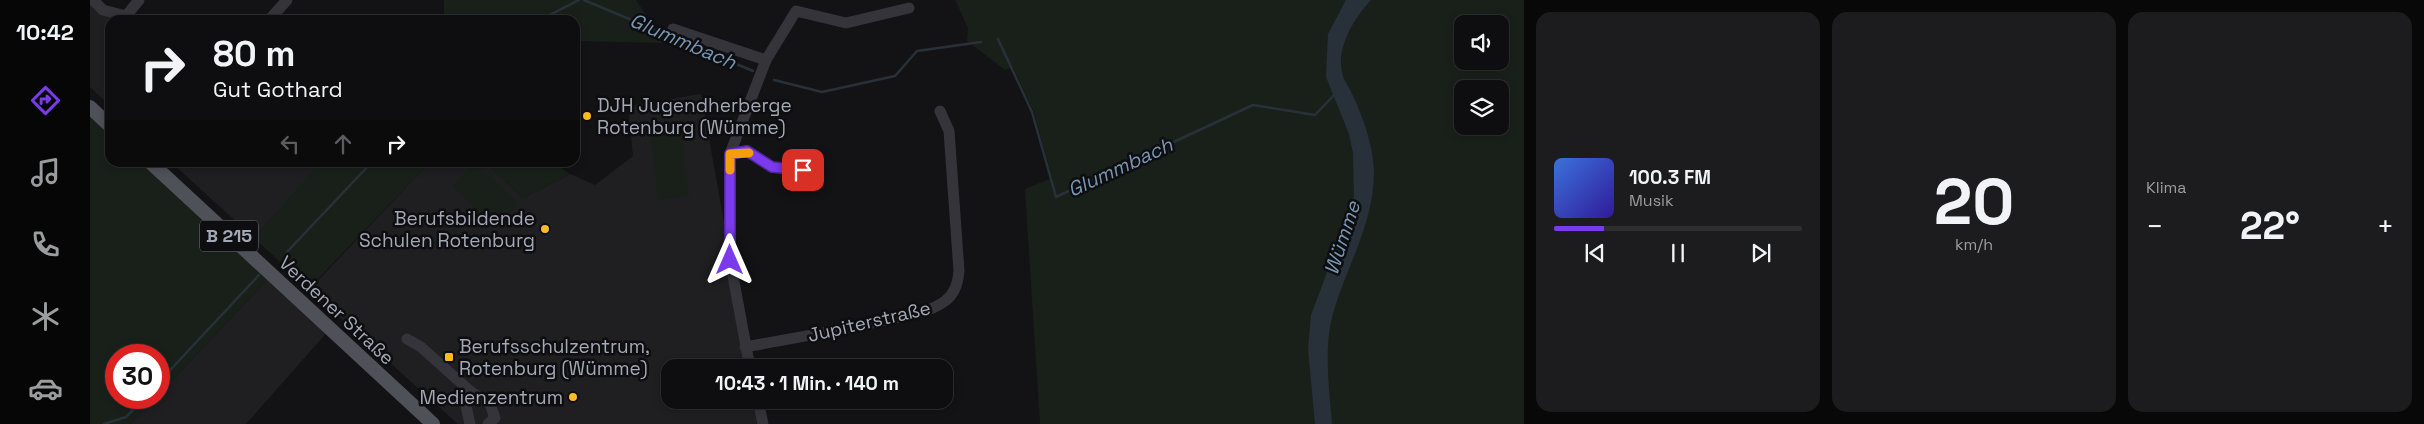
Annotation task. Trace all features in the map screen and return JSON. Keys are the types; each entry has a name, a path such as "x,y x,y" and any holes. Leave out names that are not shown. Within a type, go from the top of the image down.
{"main road":[{"path":"90,107 105,121"},
{"name":"Verdener Straße","path":"155,167 432,424"}],"street":[{"path":"93,0 104,10 119,15"},
{"path":"130,15 139,0"},
{"path":"278,15 287,0"},
{"path":"748,359 730,260 730,154 766,60 794,5 846,24 909,8"},
{"path":"673,29 766,60"},
{"name":"Jupiterstraße","path":"745,346 850,328 911,315 941,304 949,298 957,284 959,271 949,131 940,110"},
{"path":"730,154 747,151 772,167 818,172"},
{"path":"407,339 437,360 470,391 490,404 495,418 488,424"},
{"path":"470,391 466,406 470,424"},
{"path":"760,409 763,424"}],"shaded area":[{"path":"444,0 636,0 665,43 580,41 580,15 444,15"},
{"path":"955,0 1524,0 1524,424 1040,424 1025,189 1052,178 1034,112 1013,67 1005,70 967,41 968,28"},
{"path":"90,1 108,15 105,15 105,101 90,87"},
{"name":"Berufsbildende Schulen Rotenburg","path":"701,94 749,359 661,359 661,409 760,409 763,424 458,424 309,290 425,167 490,167 523,198 570,174 595,185 633,156 628,106"},
{"path":"90,107 105,121 105,167 154,167 272,275 170,382 170,344 105,344 105,409 144,409 130,424 90,424"},
{"path":"681,127 689,196 658,200 650,131"},
{"path":"176,167 317,167 254,238"},
{"path":"317,167 425,167 316,281 297,277 254,238"},
{"path":"470,167 478,167 519,203 497,227 452,187"},
{"path":"490,167 560,167 570,174 523,198"},
{"path":"272,275 330,329 246,424 130,424 144,409 170,409 170,382"}],"water":[{"name":"Wümme","path":"1346,0 1371,0 1348,33 1344,43 1341,62 1344,78 1361,114 1370,142 1374,172 1373,190 1365,226 1334,310 1331,324 1328,352 1328,381 1332,424 1315,424 1308,349 1311,315 1354,196 1353,153 1349,134 1326,77 1328,34"}],"waterway":[{"name":"Glummbach","path":"550,15 579,0"},
{"name":"Glummbach","path":"584,0 753,71"},
{"name":"Glummbach","path":"998,39 1032,112 1056,197 1253,105 1315,115 1335,94"},
{"name":"Glummbach","path":"774,80 822,92 895,76 917,51 981,42"},
{"name":"Glummbach","path":"286,253 367,167"},
{"name":"Glummbach","path":"170,370 259,275"},
{"name":"Glummbach","path":"104,424 126,417 134,409"}],"slow traffic":[{"path":"730,170 730,154 747,151 749,153"}],"place":[{"name":"DJH Jugendherberge Rotenburg (Wümme)","path":"587,116"},
{"name":"Berufsbildende Schulen Rotenburg","path":"545,229"},
{"name":"Berufsschulzentrum, Rotenburg (Wümme)","path":"449,357"},
{"name":"Medienzentrum","path":"573,397"}],"route":[{"path":"730,260 730,154 747,151 772,167 803,170"}]}
